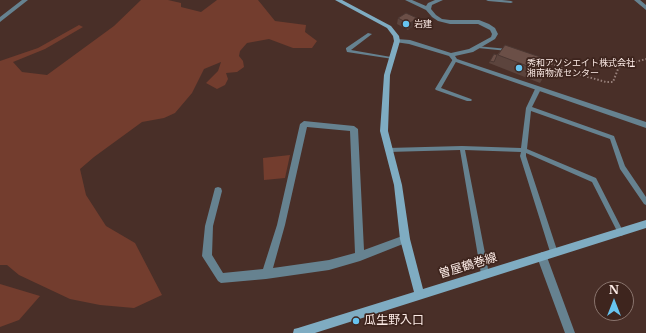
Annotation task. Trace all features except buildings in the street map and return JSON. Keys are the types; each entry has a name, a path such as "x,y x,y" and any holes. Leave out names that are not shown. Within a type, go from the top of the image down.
{"street":[{"path":"0,20 25,0"},
{"path":"338,0 389,27 396,36 397,41 387,75 384,131 401,203 405,239 420,294"},
{"path":"408,0 428,9 430,13 440,20 450,22 479,22 493,30 495,34 493,38 478,47 453,57"},
{"path":"428,9 430,4 440,0"},
{"path":"637,0 646,8"},
{"path":"397,41 410,42 538,89 646,125"},
{"path":"266,274 280,225 304,124 354,129 360,256"},
{"path":"218,191 209,226 207,256 221,278 266,274 329,265 360,256 405,239"},
{"name":"曽屋鶴巻線","path":"298,333 646,224"},
{"path":"542,257 570,333"}],"lane":[{"path":"488,0 511,2"},
{"path":"370,34 355,44 348,50 349,52 391,58"},
{"path":"478,47 512,51"},
{"path":"453,57 438,89 469,100"},
{"path":"538,89 529,108 523,156 554,253"},
{"path":"529,108 612,138 622,167 646,202"},
{"path":"462,148 485,274"},
{"path":"388,150 462,148 524,150 594,180 621,233"}],"path":[{"path":"543,60 570,72 606,82 613,82 618,69 621,66 646,59"}],"shaded area":[{"path":"141,0 168,0 181,3 181,7 201,12 217,0 258,0 275,21 306,25 305,32 317,41 312,48 293,48 269,39 247,43 240,51 239,56 243,61 244,67 237,72 226,73 228,79 225,85 217,89 206,83 218,71 221,62 204,69 192,93 175,113 164,118 142,122 80,169 86,195 106,226 135,243 162,295 134,308 100,305 70,299 19,275 7,265 0,265 0,61 38,48 79,25 83,27 45,49 13,62 22,72 47,75 114,26"},
{"path":"290,155 285,178 264,180 263,158"},
{"path":"0,284 40,296 19,320 0,327"}],"place":[{"name":"岩建","path":"406,24"},
{"name":"秀和アソシエイト株式会社 湘南物流センター","path":"519,68"},
{"name":"瓜生野入口","path":"356,321"}]}
